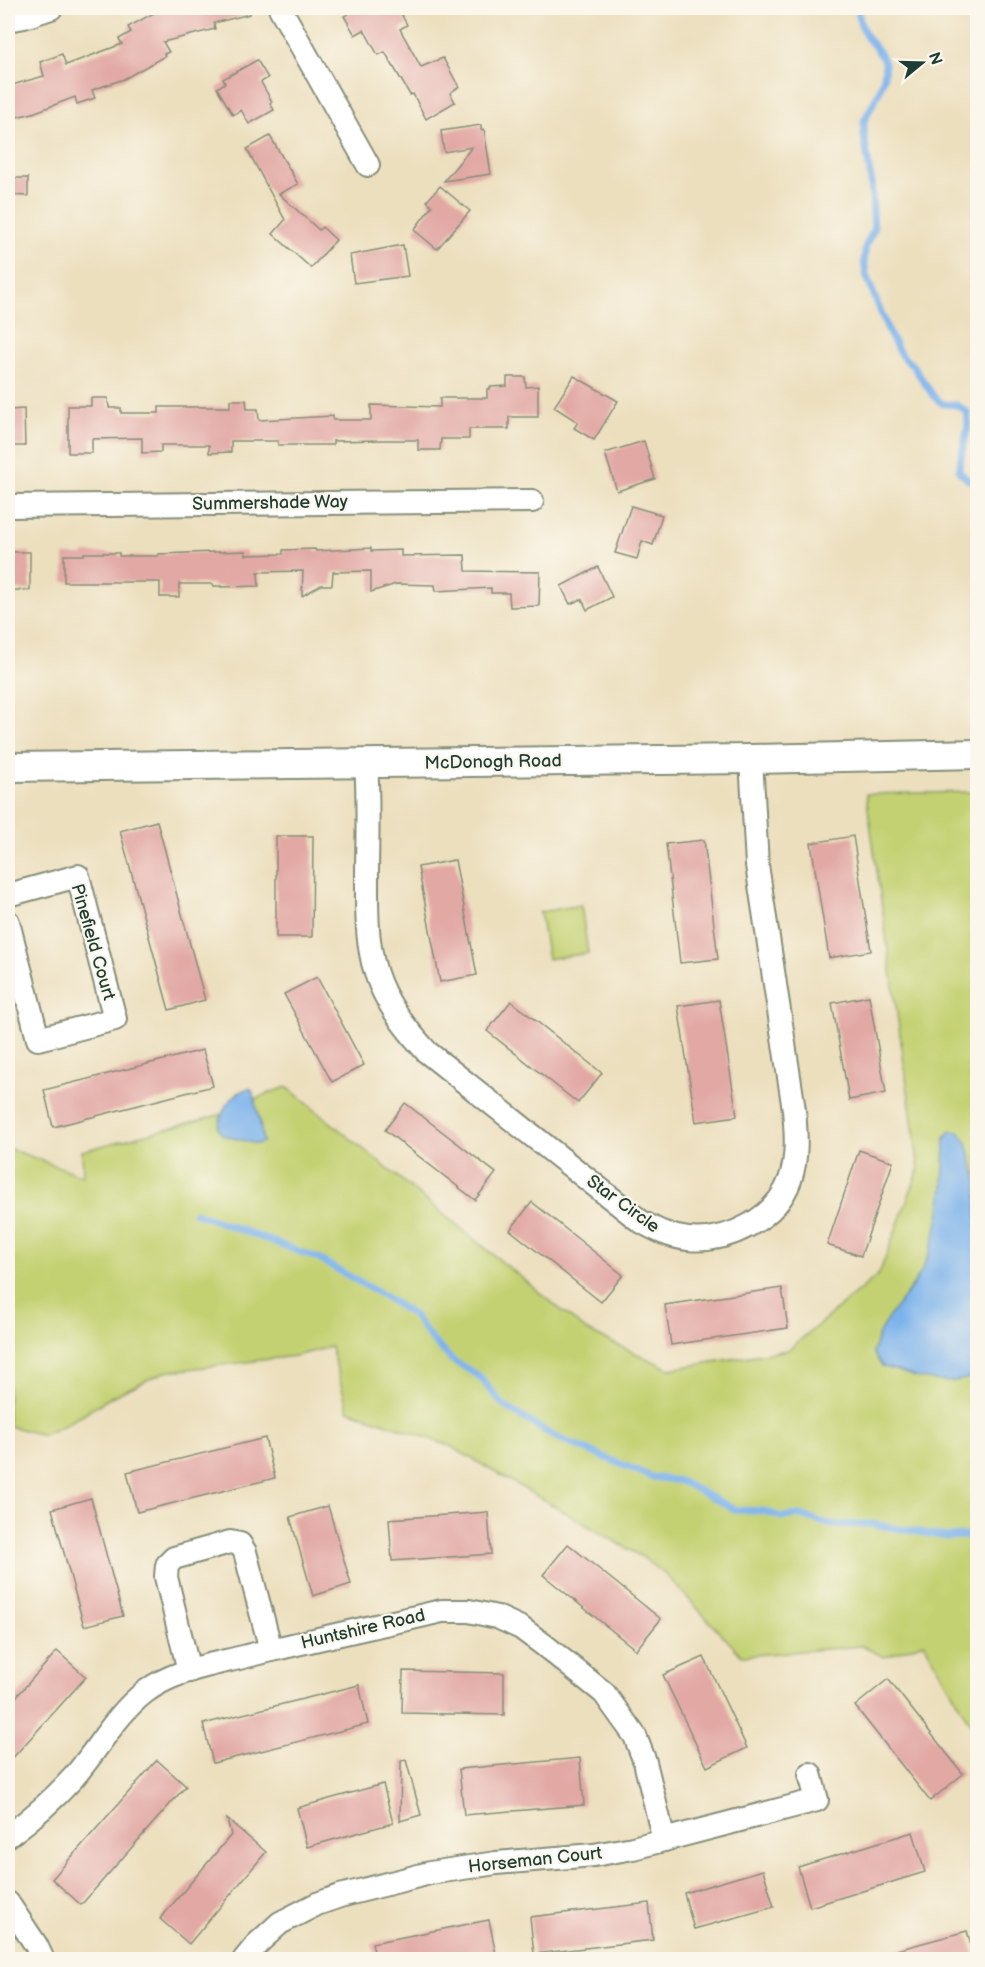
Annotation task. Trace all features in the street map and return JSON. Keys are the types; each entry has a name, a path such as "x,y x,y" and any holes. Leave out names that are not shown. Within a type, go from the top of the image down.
{"main road":[{"name":"McDonogh Road","path":"8,767 751,759 978,754"}],"street":[{"path":"8,20 51,8"},
{"path":"280,8 368,165"},
{"name":"Summershade Way","path":"8,506 532,501"},
{"name":"Star Circle","path":"366,764 367,927 379,982 409,1032 427,1052 640,1221 665,1234 687,1239 706,1239 744,1228 762,1217 779,1199 790,1181 795,1157 794,1110 757,865 751,759"},
{"name":"Pinefield Court","path":"8,895 78,876 116,1019 38,1039 8,922"},
{"path":"189,1671 166,1576 167,1565 174,1558 230,1542 240,1544 244,1552 271,1650"},
{"name":"Huntshire Road","path":"8,1836 49,1802 73,1778 122,1715 142,1694 162,1680 271,1650 442,1611 469,1611 496,1617 521,1628 604,1693 635,1736 645,1762 664,1840"},
{"name":"Horseman Court","path":"244,1959 256,1944 280,1923 300,1911 340,1896 430,1874 496,1863 594,1855 664,1840 817,1800 810,1774"},
{"path":"8,1902 43,1959"}],"green space":[{"path":"977,792 977,1736 924,1643 884,1657 862,1646 742,1656 667,1576 642,1557 450,1446 348,1410 331,1347 295,1356 164,1372 113,1396 65,1425 43,1435 8,1426 8,1148 83,1176 82,1151 234,1111 266,1094 287,1087 587,1331 670,1369 788,1350 879,1274 919,1169 866,794"},
{"path":"581,905 588,953 548,959 540,912"}],"water":[{"path":"249,1088 252,1090 263,1142 257,1144 222,1135 218,1128 228,1103 237,1094"},
{"path":"950,1131 959,1132 967,1143 977,1180 978,1366 967,1379 948,1382 919,1378 882,1366 873,1353 885,1323 915,1282 931,1249 940,1212 945,1138"}],"building":[{"path":"163,8 249,8 250,14 214,23 215,29 163,42 169,52 164,54 165,56 124,79 92,90 95,98 77,104 75,97 33,113 8,119 8,86 44,76 40,62 62,54 66,65 122,44 119,39 131,32 128,27"},
{"path":"360,8 388,8 392,14 399,10 407,25 400,29 421,67 443,58 459,87 450,93 455,102 426,119 413,94 410,95 385,52 378,55 364,30 355,35 344,16"},
{"path":"257,60 268,78 261,82 274,110 249,124 241,110 233,115 217,88 225,83 223,79"},
{"path":"481,125 481,130 484,129 491,174 444,181 472,147 444,152 441,131"},
{"path":"270,136 298,184 279,194 319,230 322,227 336,240 311,268 273,234 285,220 247,149"},
{"path":"8,178 28,178 28,196 8,195"},
{"path":"440,186 470,211 437,249 414,230 432,206 427,201"},
{"path":"403,245 408,276 354,283 350,255"},
{"path":"574,376 618,401 594,440 574,428 578,422 554,407"},
{"path":"507,377 525,377 526,387 538,386 538,417 509,417 509,429 469,429 469,439 441,439 440,450 418,450 418,440 333,441 333,445 278,445 278,441 231,441 231,452 209,453 209,445 161,445 161,452 142,453 142,438 92,439 92,453 68,453 68,406 91,406 91,398 108,398 109,408 121,408 121,413 159,413 159,407 230,407 230,400 246,400 247,409 258,409 259,420 333,416 333,420 371,420 371,405 440,407 440,398 487,398 487,389 490,387 507,386"},
{"path":"24,409 25,446 8,446 8,410"},
{"path":"644,441 655,479 617,491 605,453"},
{"path":"631,506 662,515 653,545 642,541 637,559 615,553"},
{"path":"371,548 371,551 401,550 401,556 465,555 466,571 540,572 539,606 510,607 509,593 491,593 491,588 436,591 435,585 396,584 371,592 371,571 333,572 332,585 321,585 302,596 303,571 258,572 259,586 221,587 213,586 213,584 179,584 179,597 160,597 160,582 64,582 64,555 119,553 119,556 158,556 158,554 246,551 246,555 283,554 283,550"},
{"path":"12,552 30,552 30,590 8,590 8,558 11,558"},
{"path":"598,567 612,597 587,610 582,599 570,604 561,586"},
{"path":"157,821 205,1000 169,1010 120,831"},
{"path":"276,836 313,836 312,937 276,937"},
{"path":"853,836 871,951 829,958 811,843"},
{"path":"704,840 718,959 680,963 666,844"},
{"path":"455,860 477,975 440,982 418,867"},
{"path":"317,977 364,1065 332,1082 284,994"},
{"path":"869,996 886,1093 849,1100 832,1003"},
{"path":"719,1000 737,1116 696,1122 678,1006"},
{"path":"511,1001 602,1073 578,1103 487,1031"},
{"path":"203,1050 213,1086 53,1127 44,1090"},
{"path":"405,1103 496,1173 475,1200 385,1130"},
{"path":"859,1150 893,1162 861,1256 827,1245"},
{"path":"532,1202 623,1275 601,1302 510,1230"},
{"path":"782,1288 788,1328 671,1345 665,1305"},
{"path":"265,1438 275,1478 137,1512 127,1472"},
{"path":"91,1498 123,1616 84,1626 52,1509"},
{"path":"328,1506 351,1584 313,1596 290,1517"},
{"path":"488,1512 491,1554 392,1561 389,1519"},
{"path":"568,1544 661,1619 636,1650 543,1575"},
{"path":"57,1651 86,1677 8,1763 8,1706"},
{"path":"704,1657 747,1748 707,1767 663,1675"},
{"path":"403,1671 504,1673 504,1715 402,1713"},
{"path":"888,1679 963,1774 930,1801 855,1706"},
{"path":"359,1685 368,1724 213,1763 203,1724"},
{"path":"580,1758 584,1805 464,1815 459,1769"},
{"path":"157,1760 186,1786 81,1905 52,1879"},
{"path":"406,1760 421,1815 400,1821 401,1761"},
{"path":"383,1784 393,1823 307,1847 297,1808"},
{"path":"227,1819 266,1852 189,1944 160,1919 231,1835"},
{"path":"913,1832 925,1872 810,1907 798,1867"},
{"path":"763,1870 774,1907 694,1929 684,1893"},
{"path":"649,1903 653,1940 534,1954 530,1917"},
{"path":"489,1920 497,1959 376,1959 372,1943"},
{"path":"967,1931 975,1959 882,1959 882,1954"}],"waterway":[{"path":"858,8 860,22 867,38 885,63 884,77 879,92 864,121 874,229 866,245 864,260 866,275 890,335 901,355 913,366 934,397 943,404 957,405 967,412 968,426 959,471 967,479 978,484"},
{"path":"195,1213 317,1258 384,1296 413,1315 432,1340 453,1361 478,1375 504,1406 553,1436 652,1477 680,1481 736,1510 764,1511 781,1517 800,1515 832,1525 872,1524 947,1537 978,1535"}]}
